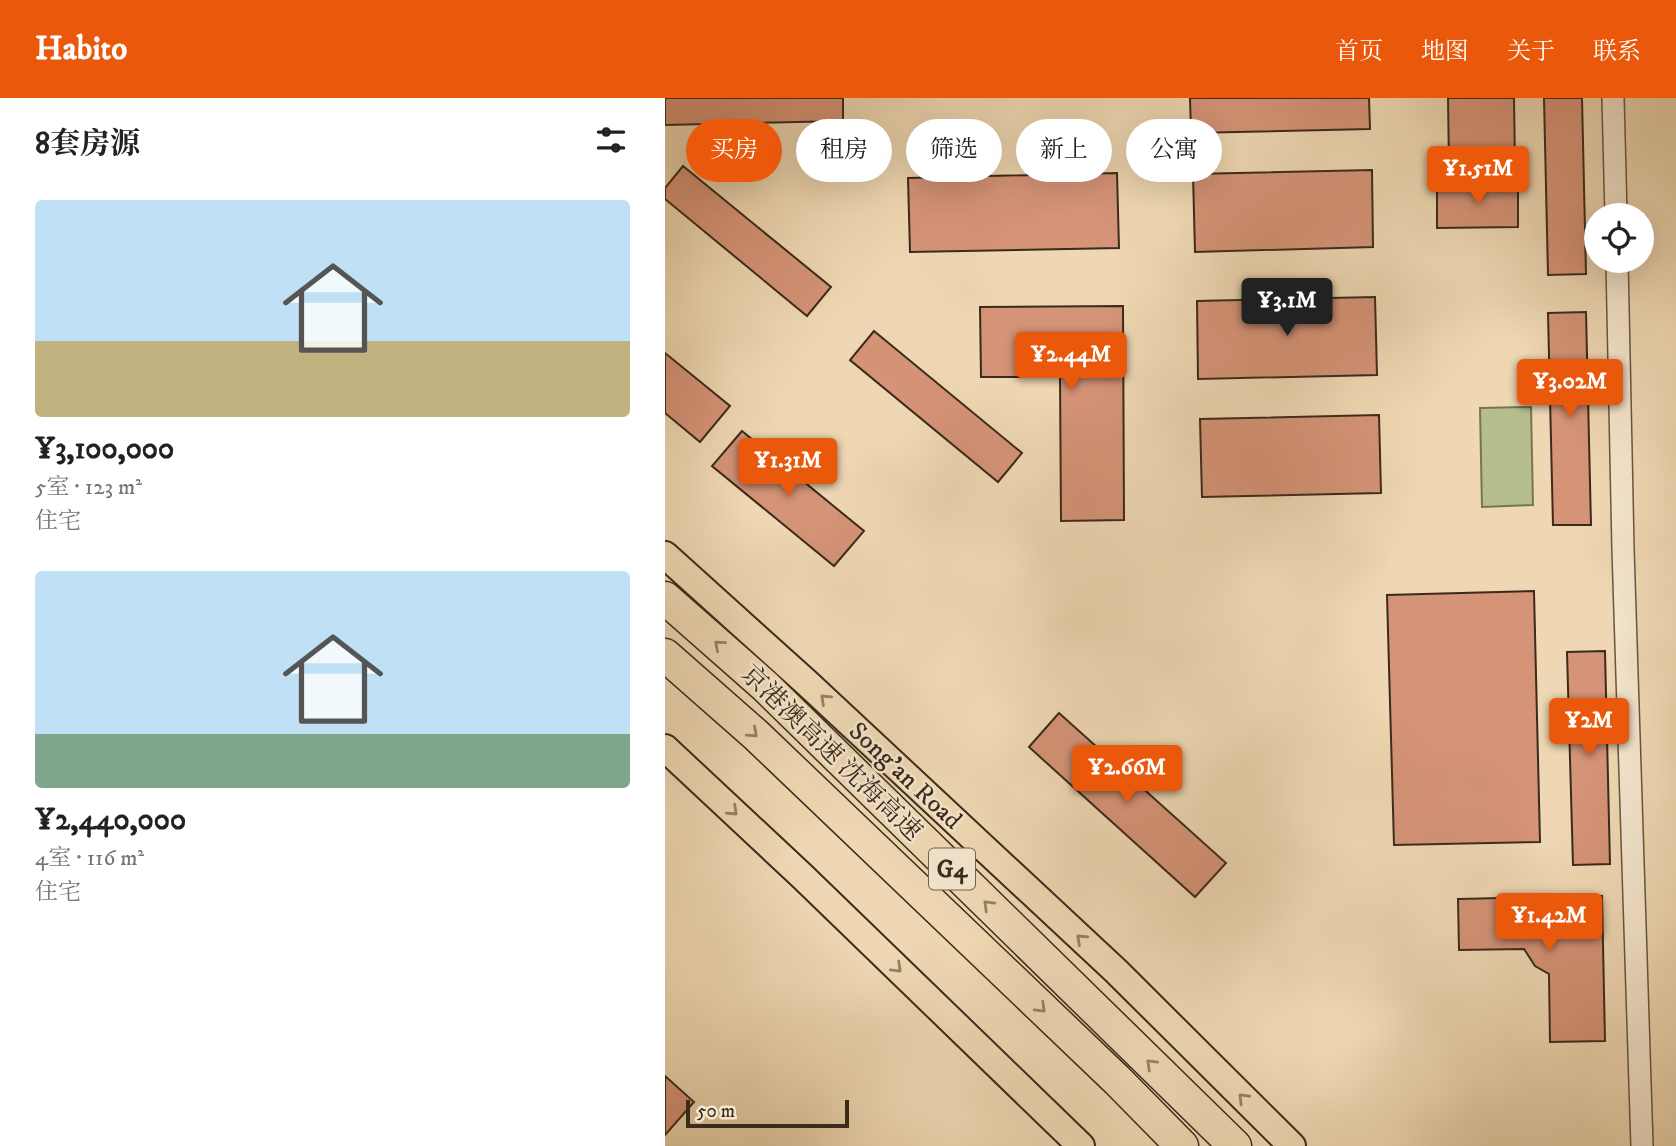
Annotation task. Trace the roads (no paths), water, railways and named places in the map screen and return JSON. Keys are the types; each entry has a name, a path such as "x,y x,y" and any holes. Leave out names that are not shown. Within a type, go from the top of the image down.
{"highway":[{"name":"京港澳高速 沈海高速","path":"665,598 765,686 1235,1146"},
{"name":"京港澳高速 沈海高速","path":"665,655 756,735 1117,1080 1182,1146"}],"main road":[{"name":"Song'an Road","path":"665,555 807,683 1116,971 1291,1146"},
{"path":"665,748 802,876 1081,1146"}],"street":[{"path":"1613,98 1616,203"},
{"path":"1617,273 1623,563 1642,1146"}]}
